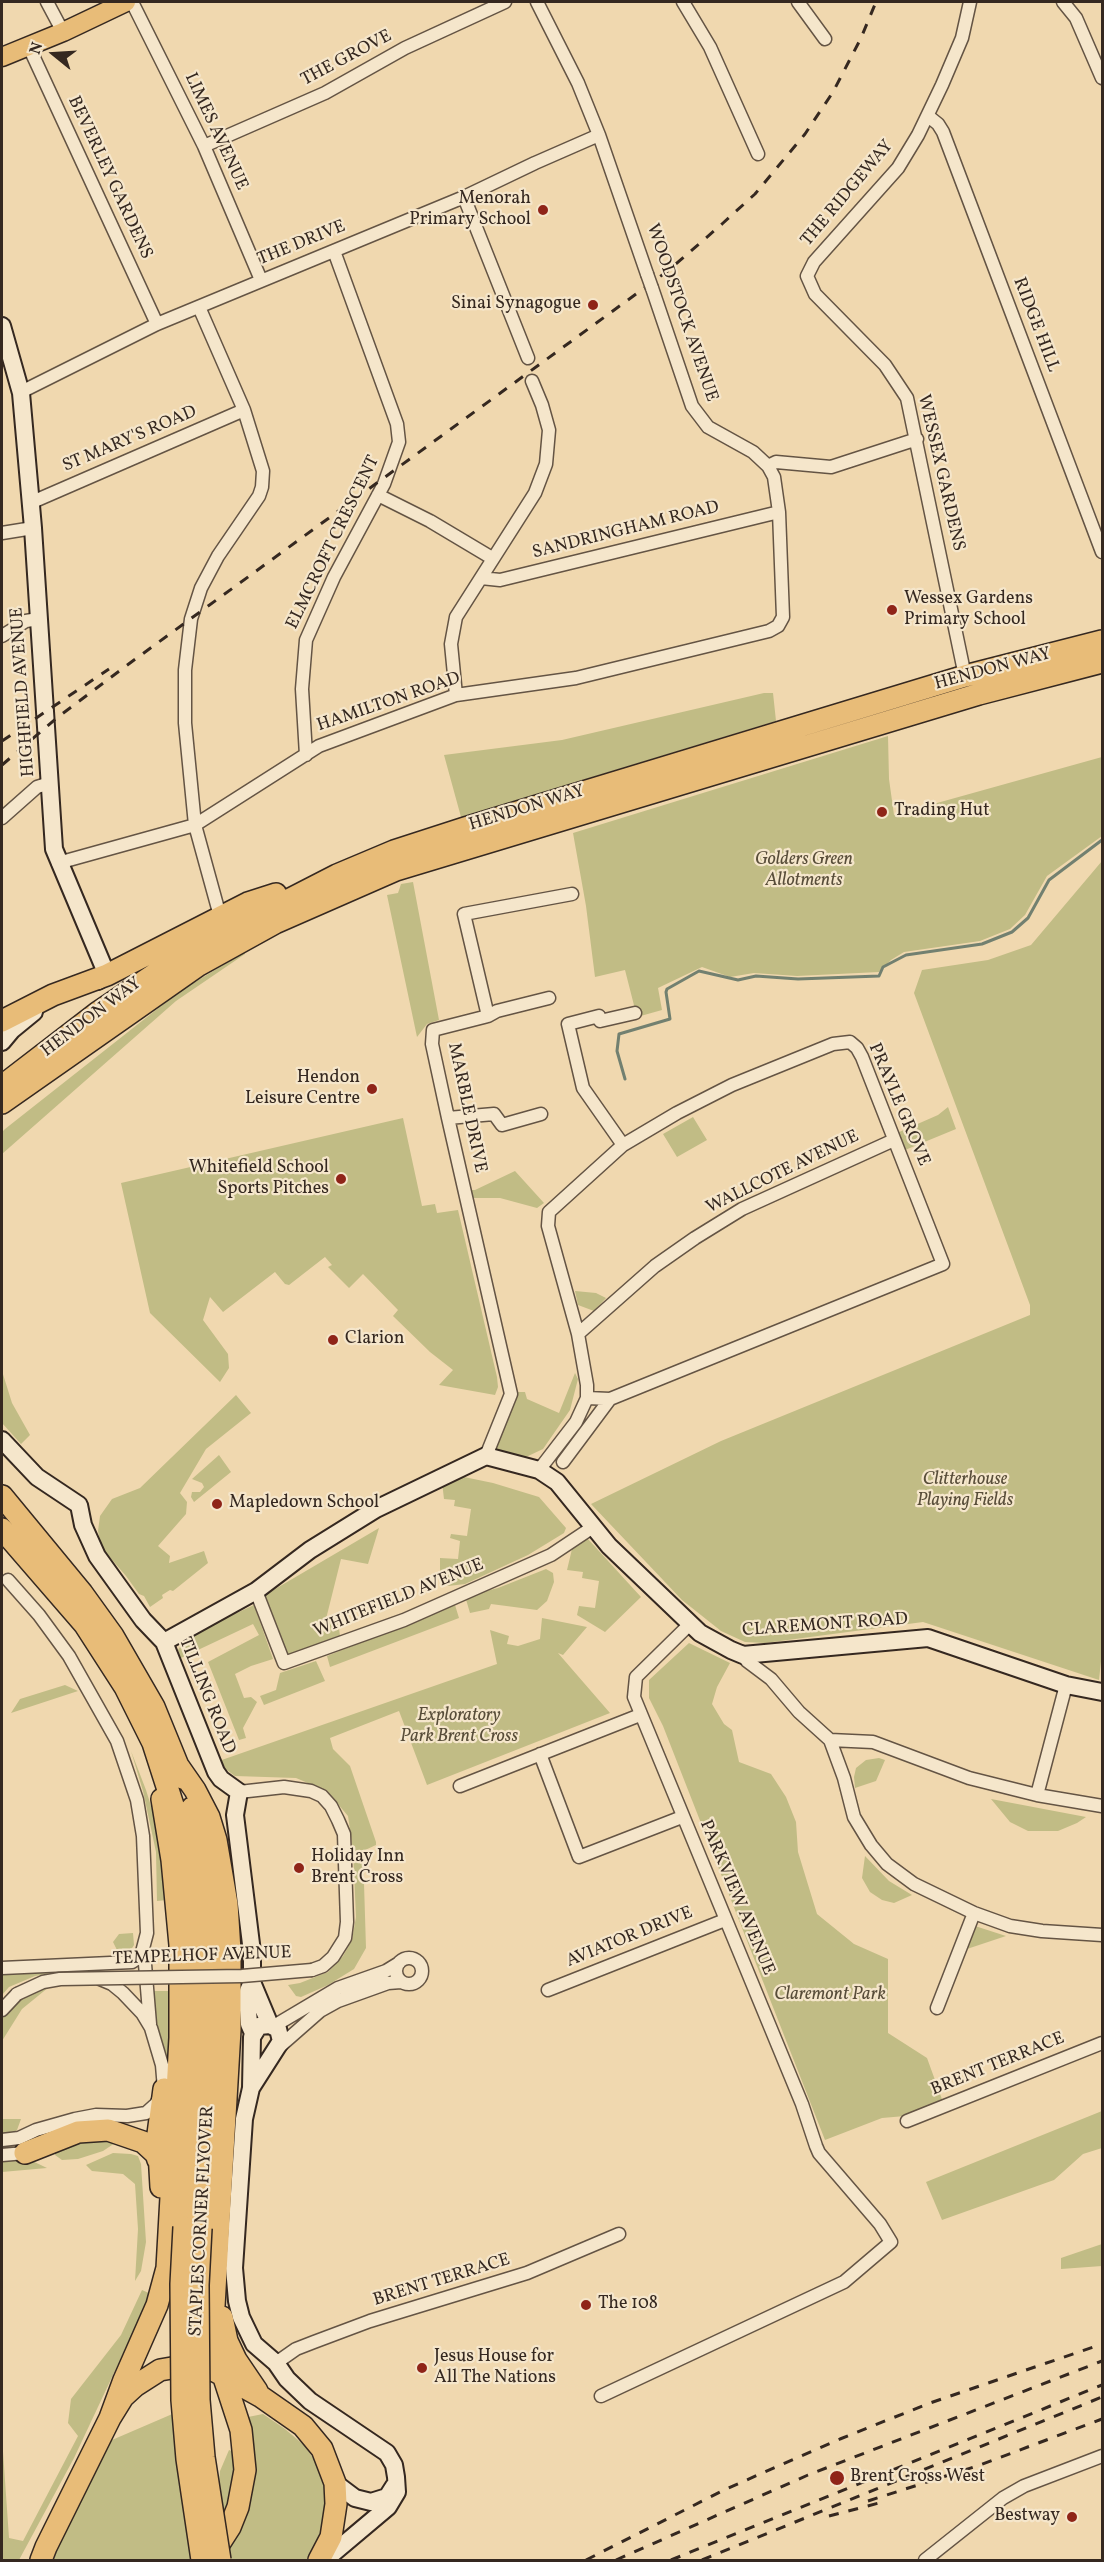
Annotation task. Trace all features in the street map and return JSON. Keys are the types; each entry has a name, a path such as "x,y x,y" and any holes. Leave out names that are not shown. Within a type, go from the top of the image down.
{"highway":[{"name":"HENDON WAY","path":"2,1086 105,1007 189,951 337,875 394,851 964,676 1102,641"},
{"name":"HENDON WAY","path":"2,1103 174,981 275,923 396,870 979,694 1102,662"},
{"path":"2,1021 53,995 107,975 248,903 337,875"},
{"path":"2,1121 63,1074 174,981"},
{"path":"2,1496 82,1593 113,1636 154,1707 171,1769 163,1807 172,1860 180,1945 180,2038 167,2268 151,2323 124,2380 110,2418"},
{"path":"2,1529 68,1603 98,1645 171,1769 204,1808 216,1840 226,1904 230,1951 230,2030 212,2341 242,2430 245,2452 244,2479 238,2507 230,2527 207,2560"},
{"name":"STAPLES CORNER FLYOVER","path":"171,1769 180,1827 200,1882 214,1940 215,1998 193,2227 181,2284 182,2400 187,2459 202,2560"},
{"path":"164,2089 158,2134 158,2160 167,2268"},
{"path":"25,2153 78,2132 108,2130 143,2142 158,2160"},
{"name":"STAPLES CORNER FLYOVER","path":"193,2227 198,2296 199,2400 204,2457 219,2560"},
{"path":"214,2284 227,2341 244,2375 260,2396"},
{"path":"38,2560 110,2418 123,2397 135,2386 160,2370 189,2365 207,2368 260,2396 303,2426 313,2436 331,2466 335,2483 335,2521 328,2544 319,2560"},
{"path":"38,2560 102,2413 124,2380"}],"main road":[{"path":"2,57 63,32 126,2"}],"street":[{"path":"47,2 63,32"},
{"name":"LIMES AVENUE","path":"132,2 204,146 261,280"},
{"name":"THE GROVE","path":"204,146 325,93 405,48 505,2"},
{"name":"WOODSTOCK AVENUE","path":"537,2 560,44 599,135 687,393 696,413 708,427 753,452 768,466"},
{"path":"683,2 710,47 758,154"},
{"path":"798,2 825,39"},
{"name":"THE RIDGEWAY","path":"807,276 814,262 898,168 928,116 962,38 970,2"},
{"path":"1063,2 1076,18 1102,78"},
{"name":"BEVERLEY GARDENS","path":"29,47 157,324"},
{"name":"RIDGE HILL","path":"928,116 938,124 942,132 1102,552"},
{"name":"THE DRIVE","path":"21,392 157,324 464,197 535,162 599,135"},
{"path":"464,197 528,358"},
{"name":"ELMCROFT CRESCENT","path":"306,754 302,688 306,640 334,578 378,495 395,457 399,433 334,251"},
{"name":"WESSEX GARDENS","path":"807,276 815,294 885,365 907,398 964,676"},
{"path":"199,307 244,410 262,464 262,487 201,588 191,619 187,647 185,723 195,825 220,916"},
{"name":"HIGHFIELD AVENUE","path":"2,326 21,392 33,528 54,849 107,975"},
{"path":"456,695 451,644 454,626 461,608 535,493 546,464 549,430 532,381"},
{"name":"ST MARY'S ROAD","path":"30,503 244,410"},
{"path":"779,512 776,485 768,466 776,462 831,467 916,439"},
{"path":"378,495 430,521 492,558"},
{"name":"HAMILTON ROAD","path":"58,863 195,825 319,746 456,695 576,678 769,631 778,626 783,617 779,512"},
{"name":"SANDRINGHAM ROAD","path":"481,578 500,580 779,512"},
{"path":"2,533 33,528"},
{"path":"2,636 26,621 38,620"},
{"path":"2,818 37,787 50,783"},
{"path":"549,998 497,1011 488,1016 464,914 572,894"},
{"path":"2,1041 29,1015 86,989 107,975"},
{"path":"623,1145 583,1088 568,1023 599,1016 600,1021 635,1013"},
{"name":"MARBLE DRIVE","path":"486,1456 511,1394 432,1044 433,1030 488,1016"},
{"name":"PRAYLE GROVE","path":"841,1041 850,1042 857,1048 894,1140 943,1264 610,1399 587,1398 587,1385 578,1334 547,1216 552,1207 623,1145 677,1113 732,1085 841,1041"},
{"path":"448,1118 494,1114 502,1125 541,1114"},
{"name":"WALLCOTE AVENUE","path":"578,1334 655,1266 694,1238 742,1209 894,1140"},
{"path":"539,1470 576,1422 587,1398"},
{"path":"563,1462 610,1399"},
{"name":"TILLING ROAD","path":"2,1440 37,1477 79,1505 83,1525 97,1556 143,1620 164,1642 216,1772 221,1779 239,1792"},
{"path":"164,1642 256,1591 309,1550 376,1509 486,1456"},
{"name":"CLAREMONT ROAD","path":"486,1456 539,1470 557,1482 593,1527 690,1624 710,1640 743,1655 928,1638 1066,1685 1102,1692"},
{"name":"WHITEFIELD AVENUE","path":"256,1591 284,1664 414,1616 551,1555 593,1527"},
{"path":"2,2140 19,2138 36,2130 96,2115 127,2116 146,2113 156,2104 164,2089 162,2065 150,2028 144,1952 147,1933 143,1836 137,1800 117,1741 69,1656 39,1615 8,1581"},
{"name":"PARKVIEW AVENUE","path":"602,2396 844,2282 891,2242 880,2224 819,2153 641,1718 634,1696 636,1677 690,1624"},
{"path":"743,1655 747,1661 771,1679 799,1712 830,1740 844,1778 854,1817 871,1845 887,1864 914,1884 974,1913 1010,1926 1042,1931 1102,1935"},
{"path":"1037,1795 1066,1685"},
{"path":"460,1786 540,1754 641,1718"},
{"path":"830,1740 873,1742 969,1778 1037,1795 1102,1806"},
{"path":"540,1754 579,1857 682,1817"},
{"name":"TEMPELHOF AVENUE","path":"2,2010 16,1994 33,1986 60,1979 242,1976 312,1970 323,1966 333,1957 345,1938 347,1922 344,1834 331,1806 322,1796 311,1791 284,1787 239,1792"},
{"path":"239,1792 235,1815 237,1846 248,1904 252,1952 252,1982 248,1991 249,2024 259,2052 268,2054 277,2050"},
{"path":"937,2008 974,1913"},
{"name":"AVIATOR DRIVE","path":"548,1990 725,1920"},
{"path":"2,1968 125,1964 137,1960 144,1952"},
{"path":"251,2088 277,2050 320,2011 338,2001 388,1983 412,1984 417,1982 423,1973 420,1963 410,1958 386,1971 338,1988 272,2026 259,2026 253,2038 251,2088 244,2119 234,2284 247,2332 254,2344 276,2363 287,2379 310,2401 387,2453 394,2465 396,2477 397,2492 388,2507 324,2560"},
{"path":"399,1963 396,1974 402,1982"},
{"path":"68,1965 112,1984 137,2008 150,2028"},
{"path":"252,1982 272,2026 280,2033 277,2050"},
{"name":"BRENT TERRACE","path":"907,2121 1102,2043"},
{"path":"2,2155 25,2153"},
{"name":"BRENT TERRACE","path":"276,2363 296,2349 314,2342 370,2321 527,2273 619,2234"},
{"path":"925,2560 1003,2498 1024,2486 1102,2456"},
{"path":"335,2483 355,2498 371,2502 387,2497 394,2486 396,2477"}],"green space":[{"path":"764,693 773,693 776,721 461,817 444,755 562,740"},
{"name":"Golders Green Allotments","path":"888,736 889,779 894,815 1102,757 1102,836 1047,876 1025,915 1010,929 980,941 904,952 891,960 879,972 797,976 754,973 730,977 702,967 658,988 662,1010 637,1017 625,970 595,977 586,906 573,833"},
{"name":"Clitterhouse Playing Fields","path":"1102,861 1102,1652 1099,1680 923,1622 765,1643 745,1642 721,1631 682,1600 591,1504 721,1441 1030,1315 1030,1305 914,993 922,970 988,960 1031,945"},
{"path":"413,882 439,1020 427,1024 417,1037 387,895 398,893 401,884"},
{"path":"245,952 176,1001 2,1154 2,1132 5,1129 180,991"},
{"path":"948,1107 956,1129 905,1150 897,1133 938,1115"},
{"path":"693,1117 707,1140 677,1157 663,1134"},
{"path":"403,1118 422,1206 435,1204 437,1213 458,1210 497,1377 498,1387 495,1395 439,1385 453,1370 430,1352 393,1316 398,1310 363,1274 349,1288 328,1267 332,1265 325,1257 289,1285 285,1284 275,1272 223,1312 210,1297 203,1320 228,1354 229,1368 220,1382 150,1313 121,1183"},
{"path":"515,1171 544,1203 537,1208 500,1198 471,1198 468,1190 475,1190"},
{"path":"575,1291 596,1293 606,1298 594,1311 578,1305"},
{"path":"2,1371 12,1403 30,1435 21,1444 2,1423"},
{"path":"575,1373 578,1379 570,1410 543,1449 526,1457 493,1451 515,1392 525,1392 527,1399 559,1413"},
{"path":"236,1395 251,1413 206,1449 180,1493 187,1502 186,1514 158,1546 170,1556 169,1563 204,1551 208,1563 173,1591 170,1590 162,1595 163,1598 150,1607 144,1596 139,1594 101,1547 98,1531 100,1516 112,1499 140,1488"},
{"path":"219,1455 231,1472 194,1502 191,1497 192,1492 200,1492 204,1487 202,1483 192,1479"},
{"path":"464,1477 539,1497 566,1528 564,1533 528,1555 465,1584 448,1586 440,1580 440,1558 458,1559 460,1541 450,1538 451,1534 467,1536 471,1509 454,1506 455,1500 444,1499 442,1482"},
{"path":"379,1528 368,1564 341,1559 326,1619 338,1621 340,1636 288,1655 265,1595"},
{"path":"587,1538 641,1597 605,1632 577,1615 579,1606 595,1608 599,1581 582,1578 583,1572 567,1570 572,1549 577,1542"},
{"path":"546,1569 553,1573 554,1582 547,1601 537,1610 491,1604 489,1609 470,1613 465,1596 498,1588"},
{"path":"254,1605 273,1659 235,1674 244,1698 251,1697 257,1702 243,1728 246,1738 239,1740 208,1662 259,1635 253,1624 181,1658 178,1650 187,1636"},
{"path":"455,1605 459,1618 330,1667 327,1656"},
{"name":"Exploratory Park Brent Cross","path":"542,1618 587,1627 563,1655 558,1653 610,1713 427,1785 399,1711 330,1738 333,1749 350,1766 376,1842 376,1845 363,1851 366,1948 354,1969 328,1985 301,1997 296,1996 288,1985 300,1983 328,1972 343,1956 352,1940 356,1917 353,1850 348,1816 327,1791 296,1778 235,1776 216,1762 497,1664 490,1630 509,1636 507,1644 518,1646 540,1639"},
{"name":"Claremont Park","path":"689,1643 730,1663 717,1687 712,1704 724,1724 732,1730 739,1762 771,1774 786,1797 796,1822 798,1852 817,1914 854,1944 888,1959 888,2033 927,2058 943,2102 905,2116 882,2118 825,2140 663,1726 649,1698 649,1680"},
{"path":"316,1661 325,1681 264,1705 260,1696 276,1690 280,1673"},
{"path":"65,1685 78,1691 11,1713 20,1699"},
{"path":"131,1751 164,1848 167,1900 157,1901 156,1852 143,1791"},
{"path":"879,1758 885,1760 876,1781 855,1788 856,1768 866,1760"},
{"path":"991,1799 1086,1817 1058,1831 1028,1831 1010,1822"},
{"path":"865,1856 889,1881 912,1895 894,1903 882,1900 870,1892 862,1878"},
{"path":"975,1926 1006,1936 967,1949"},
{"path":"133,1933 134,1945 129,1953 119,1954 113,1942 119,1934"},
{"path":"69,1970 35,1976 9,1987 2,1995 2,1971"},
{"path":"49,1987 22,2009 2,2041 2,2015 31,1992"},
{"path":"154,1991 175,1991 168,2071 165,2050 156,2026"},
{"path":"1102,2111 1102,2148 1083,2154 1054,2180 942,2220 926,2182"},
{"path":"2,2119 21,2119 17,2130 7,2136 2,2133"},
{"path":"87,2132 118,2141 103,2151 78,2159 62,2160 55,2155 55,2146"},
{"path":"113,2153 138,2156 141,2164 146,2242 141,2271 135,2281 138,2229 135,2184 123,2174 92,2171 86,2165"},
{"path":"26,2158 47,2168 2,2172 2,2161"},
{"path":"1102,2244 1102,2266 1061,2269 1061,2258"},
{"path":"142,2290 151,2294 74,2458 19,2560 2,2560 2,2437 9,2538 23,2541 78,2436 68,2423 71,2399 121,2335"},
{"path":"177,2412 195,2560 49,2560 105,2443"},
{"path":"263,2414 305,2446 315,2461 325,2490 326,2514 320,2539 306,2560 232,2560 228,2557 227,2551 243,2526 248,2513 254,2484 253,2436 248,2417"},
{"path":"229,2450 236,2453 237,2477 223,2524 218,2492 220,2471"}],"waterway":[{"path":"625,1079 617,1051 619,1034 670,1019 667,989 699,971 738,980 756,976 798,979 879,976 883,967 906,955 982,944 1012,932 1028,918 1049,880 1102,840"}],"railway":[{"path":"2,765 58,717 130,663 669,270 722,224 755,194 805,134 833,92 861,38 876,2"},
{"path":"2,741 109,669"},
{"path":"586,2560 726,2489 840,2439 930,2403 1102,2344"},
{"path":"616,2560 808,2475 1102,2361"},
{"path":"671,2560 1102,2385"},
{"path":"702,2560 1102,2397"},
{"path":"868,2501 980,2465 1102,2419"},
{"path":"829,2516 879,2503"}],"place":[{"name":"Menorah Primary School","path":"543,210"},
{"name":"Sinai Synagogue","path":"593,305"},
{"name":"Wessex Gardens Primary School","path":"892,610"},
{"name":"Trading Hut","path":"882,812"},
{"name":"Hendon Leisure Centre","path":"372,1089"},
{"name":"Whitefield School Sports Pitches","path":"341,1179"},
{"name":"Clarion","path":"333,1340"},
{"name":"Mapledown School","path":"217,1504"},
{"name":"Holiday Inn Brent Cross","path":"299,1868"},
{"name":"The 108","path":"586,2305"},
{"name":"Jesus House for All The Nations","path":"422,2368"},
{"name":"Brent Cross West","path":"837,2478"},
{"name":"Bestway","path":"1072,2517"}]}
